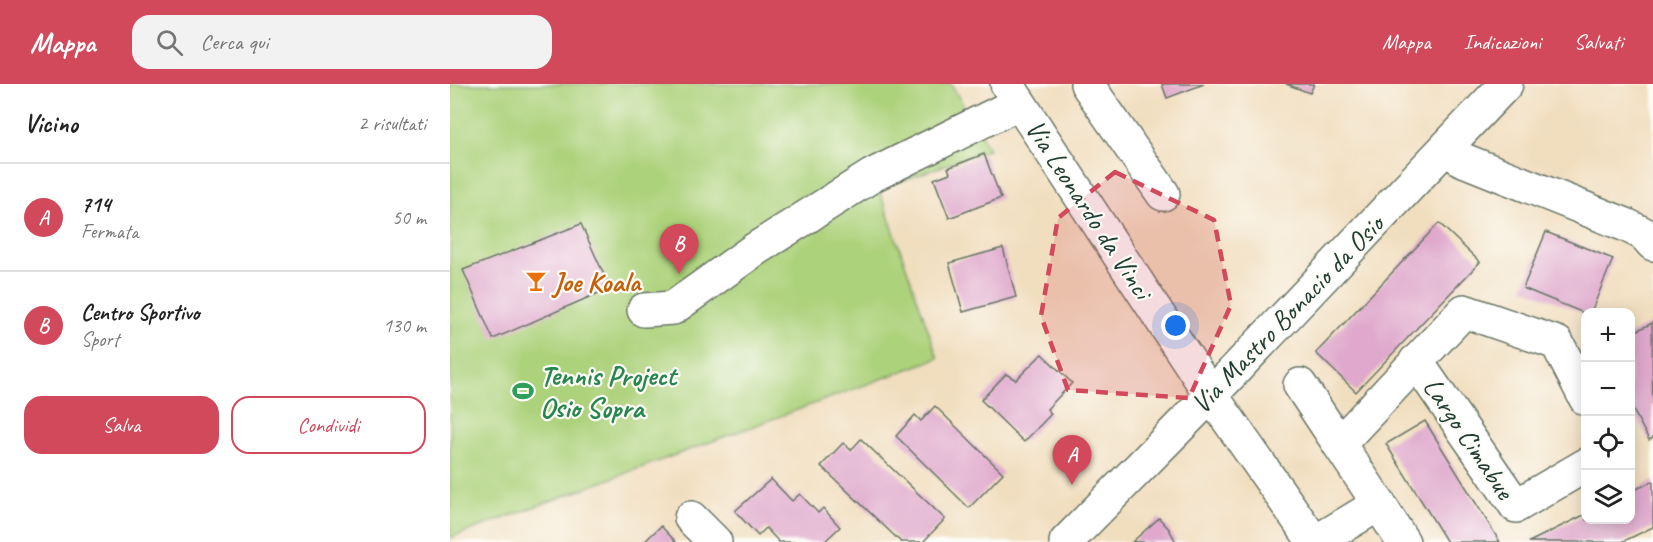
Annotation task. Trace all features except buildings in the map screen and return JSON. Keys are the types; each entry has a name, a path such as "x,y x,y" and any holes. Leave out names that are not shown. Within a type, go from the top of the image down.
{"street":[{"path":"1087,84 1163,194"},
{"name":"Via Mastro Bonacio da Osio","path":"1066,542 1211,395 1506,84"},
{"path":"644,310 673,308 754,250 1015,90"},
{"name":"Via Leonardo da Vinci","path":"1015,90 1211,395 1315,542"},
{"path":"1447,147 1461,159 1626,225 1644,234 1653,244"},
{"name":"Largo Cimabue","path":"1339,444 1464,311 1557,343 1581,389"},
{"name":"Largo Cimabue","path":"1416,361 1516,506 1581,468"},
{"path":"1300,385 1403,542"},
{"path":"1315,542 1378,504"},
{"path":"691,518 715,542"}],"highlighted area":[{"path":"1115,172 1214,220 1231,305 1189,398 1068,390 1041,316 1058,218"}],"green space":[{"path":"450,84 951,84 989,149 879,189 938,358 450,538"}],"place":[{"name":"Centro Sportivo","path":"679,274"},
{"name":"Joe Koala","path":"536,281"},
{"name":"Tennis Project Osio Sopra","path":"523,391"},
{"name":"714","path":"1072,485"}]}
